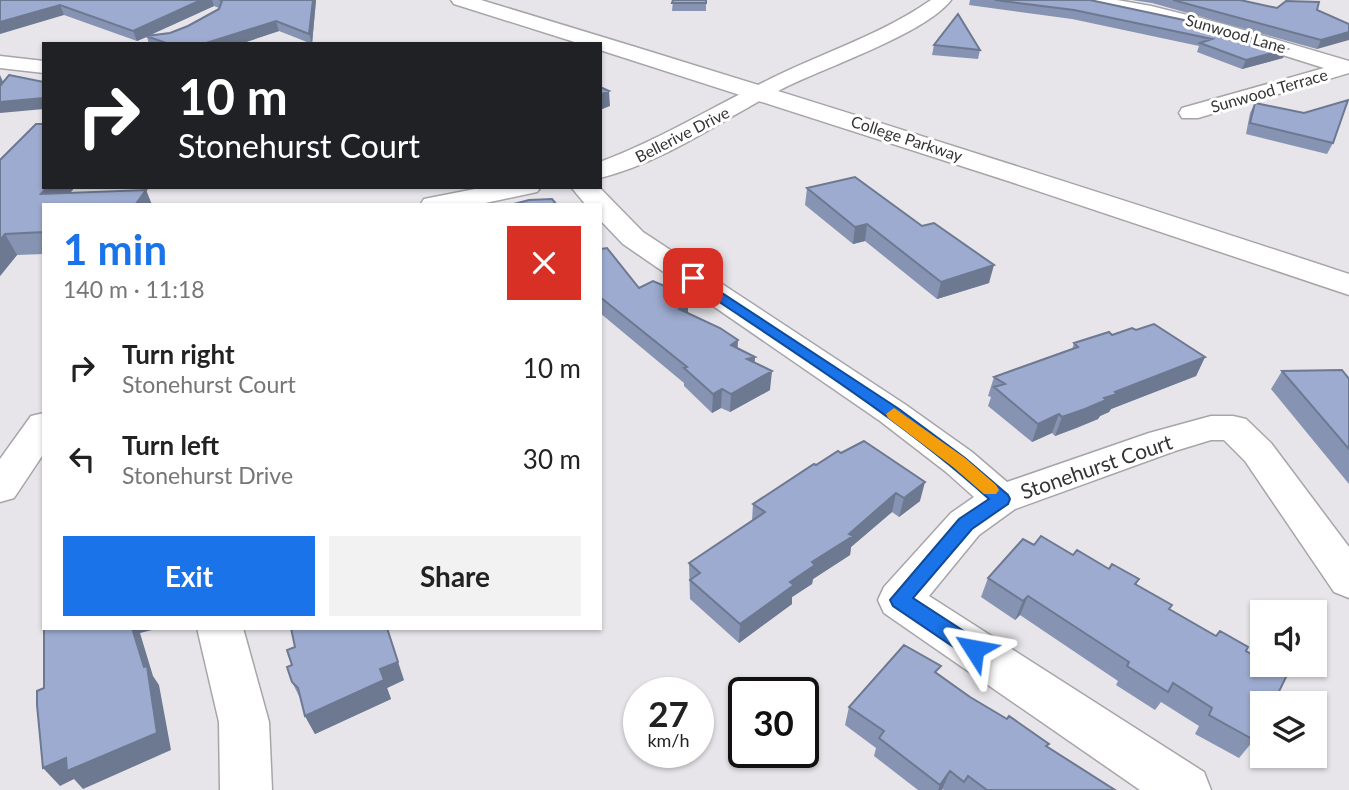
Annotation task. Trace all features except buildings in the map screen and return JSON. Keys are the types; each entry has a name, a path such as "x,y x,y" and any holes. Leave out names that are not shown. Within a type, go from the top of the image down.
{"main road":[{"name":"College Parkway","path":"461,0 598,42"},
{"name":"College Parkway","path":"602,43 1038,181 1349,285"}],"street":[{"name":"Bellerive Drive","path":"602,169 639,157 801,71 896,31 919,19 942,0"},
{"name":"Sunwood Lane","path":"1084,0 1226,28 1347,67"},
{"path":"0,62 42,67"},
{"name":"Sunwood Terrace","path":"1190,113 1347,67"},
{"path":"444,203 517,189"},
{"path":"586,189 599,203"},
{"path":"602,206 633,238 893,413 959,462 1001,499"},
{"path":"602,245 633,238"},
{"path":"0,488 42,428"},
{"name":"Stonehurst Court","path":"1185,790 900,600 965,524 1001,499 1162,442 1211,428 1233,428 1258,452 1349,580"},
{"path":"221,630 244,722 246,790"}],"slow traffic":[{"path":"894,414 959,462 990,490"}],"route":[{"path":"693,278 893,413 959,462 1001,499 965,524 900,600 974,649"}]}
